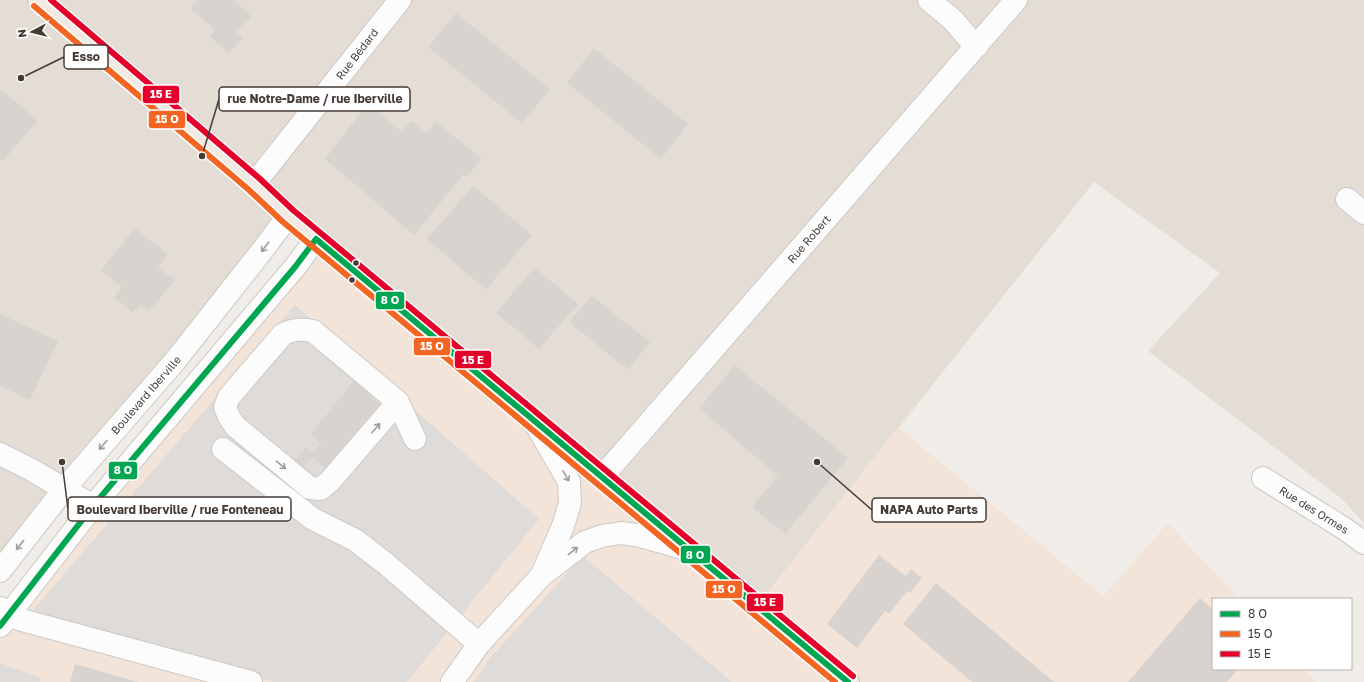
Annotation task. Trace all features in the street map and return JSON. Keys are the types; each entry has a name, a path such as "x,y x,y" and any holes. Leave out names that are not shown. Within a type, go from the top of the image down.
{"main road":[{"path":"38,0 254,184 288,216 848,682"}],"street":[{"name":"Rue Bédard","path":"254,184 400,0"},
{"path":"930,0 953,20 976,47"},
{"name":"Rue Robert","path":"602,477 1016,0"},
{"path":"1347,199 1364,213"},
{"name":"Boulevard Iberville","path":"0,571 65,488 176,361 288,216"},
{"path":"251,682 3,617 94,506 295,267 316,239"},
{"path":"398,402 329,482 320,489 310,488 251,440 235,426 225,407 229,397 283,334 301,329 313,331 398,402 415,439"},
{"path":"532,418 570,482 570,503 563,526 542,575"},
{"path":"251,440 229,453 313,519 355,540 385,563 479,644"},
{"path":"0,454 65,488 94,506"},
{"name":"Rue des Ormes","path":"1263,478 1345,529 1364,543"},
{"path":"452,682 479,644 542,575 585,542 605,535 621,533 636,535 690,550"}],"shaded area":[{"path":"0,0 1364,0 1364,523 1342,499 1148,351 1220,273 1094,182 757,606 288,216 0,571"},
{"path":"316,239 757,606 898,427 1103,596 1168,523 1238,598 1212,598 1212,670 1305,670 1316,682 0,682 0,626"},
{"path":"295,305 539,519 407,682 274,682 28,616","holes":["354,381 382,404 312,457 301,469 293,462 306,446 314,453 321,444 310,434"]},
{"path":"583,556 732,682 474,682 490,658"},
{"path":"0,663 41,678 40,682 0,682"}],"building":[{"path":"198,0 234,0 252,17 237,32 243,38 229,53 210,37 215,30 190,8"},
{"path":"456,13 550,89 522,123 428,47"},
{"path":"594,48 688,124 661,159 567,83"},
{"path":"0,89 38,120 3,161 0,159"},
{"path":"368,103 402,132 411,121 426,133 436,121 482,159 466,177 463,175 414,235 325,159"},
{"path":"473,186 532,235 486,290 427,239"},
{"path":"135,228 168,254 158,267 175,280 149,311 141,304 133,313 114,297 122,287 101,270"},
{"path":"535,267 578,304 539,349 496,313"},
{"path":"592,296 650,342 628,370 569,322"},
{"path":"0,314 58,341 30,400 0,386"},
{"path":"735,365 848,458 785,534 752,507 778,476 699,408"},
{"path":"354,381 382,405 327,470 312,457 301,469 293,462 306,446 314,453 321,444 310,434"},
{"path":"879,555 906,576 911,569 922,578 910,593 907,591 889,614 885,611 857,648 827,624"},
{"path":"936,583 1054,682 972,682 903,624"},
{"path":"1200,598 1212,609 1212,670 1237,670 1227,682 1128,682"},
{"path":"75,664 138,682 70,682"}],"transit line":[{"path":"51,0 259,178 293,210 853,676"},
{"path":"34,6 249,190 283,222 835,682"},
{"path":"0,626 93,506 295,267 316,239 848,682"}],"place":[{"name":"Esso","path":"21,78"},
{"name":"rue Notre-Dame / rue Iberville","path":"202,156"},
{"name":"Boulevard Iberville / rue Fonteneau","path":"62,462"},
{"name":"NAPA Auto Parts","path":"817,462"}]}
